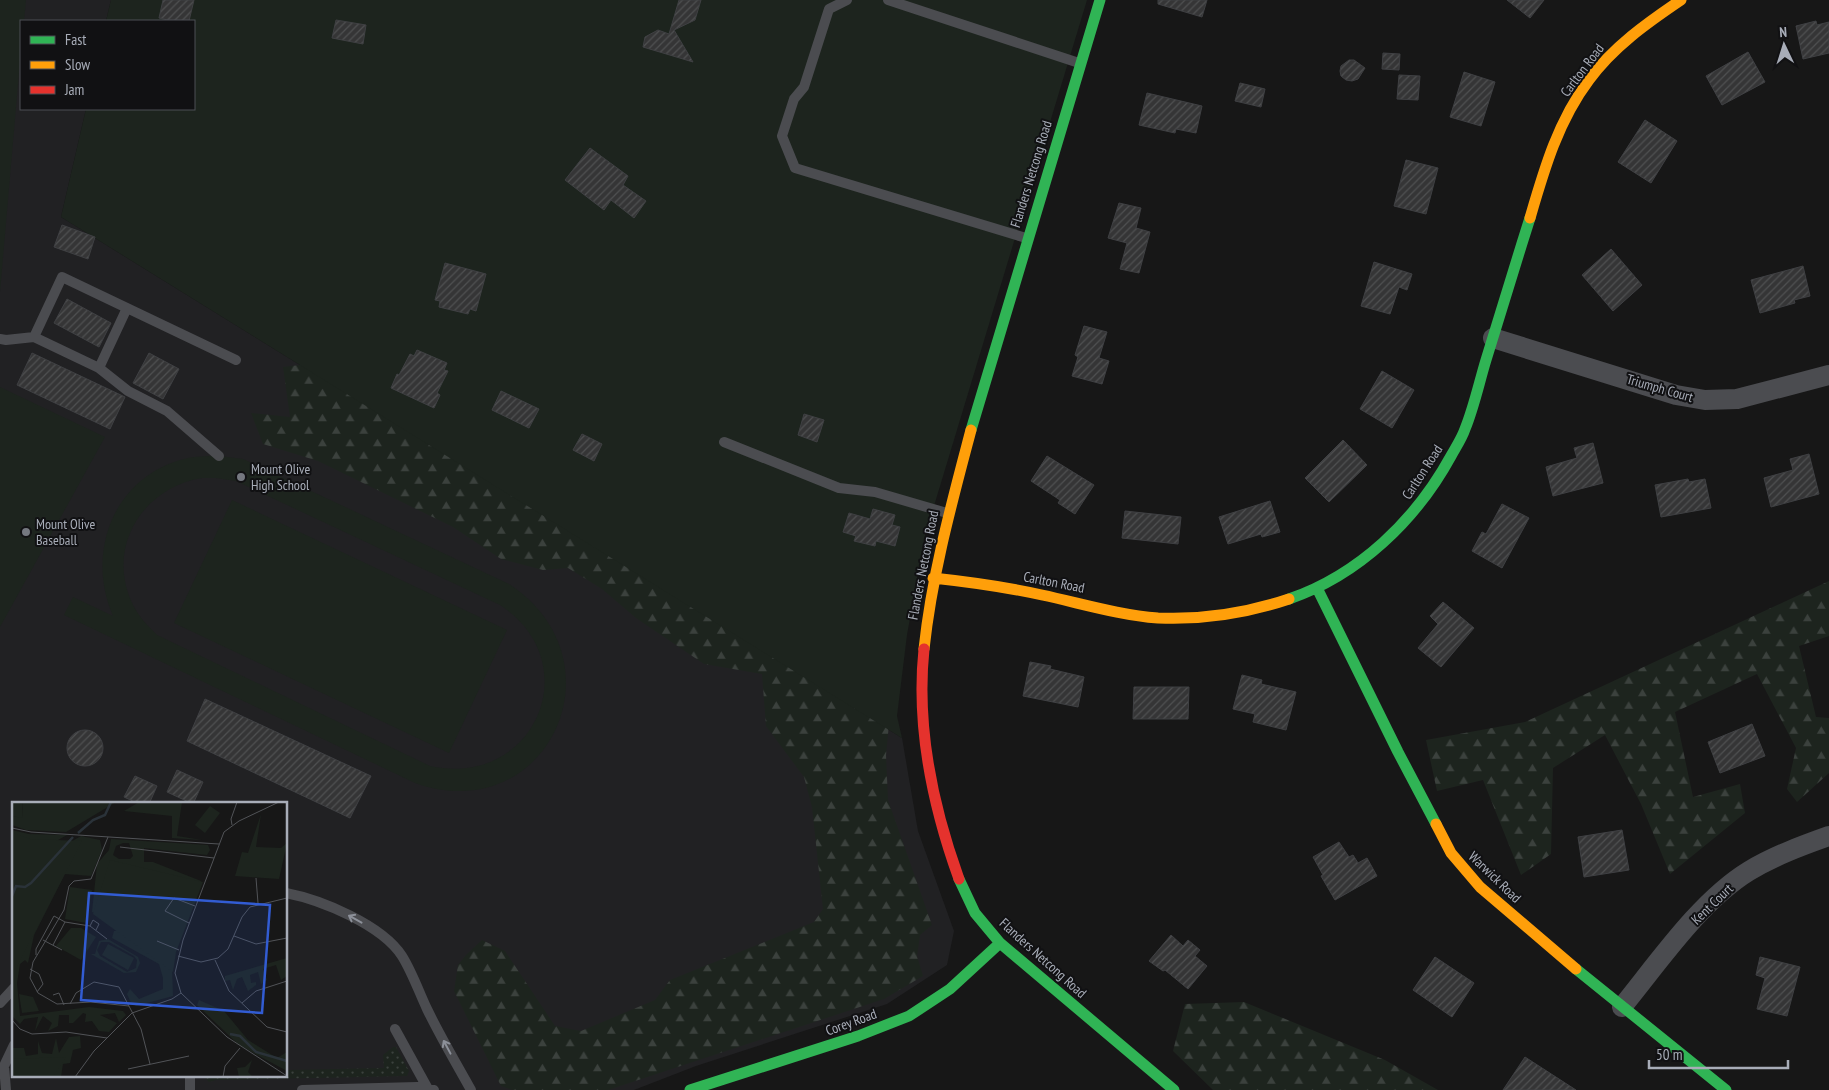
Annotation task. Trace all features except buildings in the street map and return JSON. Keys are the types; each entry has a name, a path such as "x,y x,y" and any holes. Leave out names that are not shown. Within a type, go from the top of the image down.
{"street":[{"name":"Flanders Netcong Road","path":"1100,0 977,407 948,513 928,608 922,677 924,723 932,786 946,843 965,894 975,913 1000,943 1174,1090"},
{"name":"Carlton Road","path":"933,578 982,583 1150,617 1177,618 1237,614 1279,603 1318,588 1374,552 1419,506 1443,470 1465,430 1546,165 1557,137 1578,95 1603,64 1629,37 1656,15 1681,0"},
{"name":"Triumph Court","path":"1494,338 1676,395 1705,400 1737,399 1829,375"},
{"name":"Warwick Road","path":"1318,588 1398,752 1451,854 1480,888 1622,1007 1726,1090"},
{"name":"Kent Court","path":"1622,1007 1693,920 1718,894 1747,872 1770,859 1829,836"},
{"name":"Corey Road","path":"690,1090 858,1036 909,1016 950,989 1000,943"}],"lane":[{"path":"847,0 829,9 804,87 794,98 782,136 795,168 1027,239"},
{"path":"888,0 1080,64"},
{"path":"34,337 62,278 236,360"},
{"path":"99,368 127,308"},
{"path":"0,338 6,340 34,337 99,368 128,391 166,411 219,456"},
{"path":"724,442 839,488 875,492 948,513"},
{"path":"288,894 315,901 352,917 370,927 387,940 402,956 427,1010 471,1090"},
{"path":"0,1003 12,990"},
{"path":"395,1029 431,1089"},
{"path":"6,1090 4,1066 12,1049"},
{"path":"302,1090 417,1087 431,1089"}],"shaded area":[{"name":"Mount Olive High School","path":"0,0 111,0 106,20 20,20 20,110 86,110 61,217 902,738 918,831 954,931 947,965 887,1004 696,1066 634,1090 0,1090"}],"green space":[{"path":"0,0 26,0 24,20 20,20 20,62 0,292"},
{"path":"111,0 1087,0 924,539 907,635 897,716 902,738 61,217 86,110 195,110 195,20 106,20"},
{"path":"384,355 892,693 886,755 888,800 932,925 920,935 917,956 923,976 884,999 608,1090 512,1090 501,1086 454,991 458,965 482,940 505,951 555,1026 581,1031 655,1000 670,980 814,922 823,909 812,807 804,777 766,726 762,674 704,664 636,618 602,589 568,568 543,570 501,559 453,527 318,461 263,444 251,413 290,417 283,367"},
{"name":"Mount Olive Baseball","path":"0,387 105,437 0,627"},
{"path":"219,456 243,459 509,584 544,617 562,654 565,693 555,730 534,761 502,783 462,791 415,783 64,615 73,597 113,616 105,592 102,567 105,543 112,520 123,500 139,482 160,468 184,459","holes":["202,478 236,481 500,605 527,630 541,658 544,687 537,716 521,740 497,759 467,768 430,766 157,635 135,609 125,584 124,563 127,542 134,524 146,508 162,494 181,484"]},
{"path":"232,500 507,630 449,753 174,623"},
{"path":"1829,581 1829,636 1799,646 1816,717 1829,718 1829,773 1797,802 1787,789 1796,748 1757,674 1675,712 1693,797 1740,784 1745,813 1670,874 1641,804 1605,735 1553,768 1551,854 1521,875 1483,780 1437,791 1426,740 1525,722"},
{"path":"1244,1002 1385,1060 1438,1090 1213,1090 1173,1051 1185,1004"},
{"path":"393,1047 396,1047 409,1071 407,1076 216,1080 209,1082 205,1078 288,1078 288,1070 384,1068 383,1055"}],"traffic: fast":[{"path":"971,430 1100,0"},
{"path":"1289,599 1315,589 1339,576 1362,560 1403,523 1437,480 1461,439 1468,421 1530,218"},
{"path":"1317,588 1398,752 1436,824"},
{"path":"959,879 975,913 1000,943 1174,1090"},
{"path":"690,1090 858,1036 909,1016 950,989 1000,943"},
{"path":"1576,969 1726,1090"}],"traffic: slow":[{"path":"1530,218 1560,129 1589,80 1620,46 1681,0"},
{"path":"924,649 937,566 971,430"},
{"path":"933,578 1015,590 1114,612 1158,618 1208,617 1257,608 1289,599"},
{"path":"1436,824 1451,853 1480,887 1576,969"}],"traffic: jam":[{"path":"924,649 922,707 929,766 941,824 959,879"}],"place":[{"name":"Mount Olive High School","path":"241,477"},
{"name":"Mount Olive Baseball","path":"26,532"}]}
